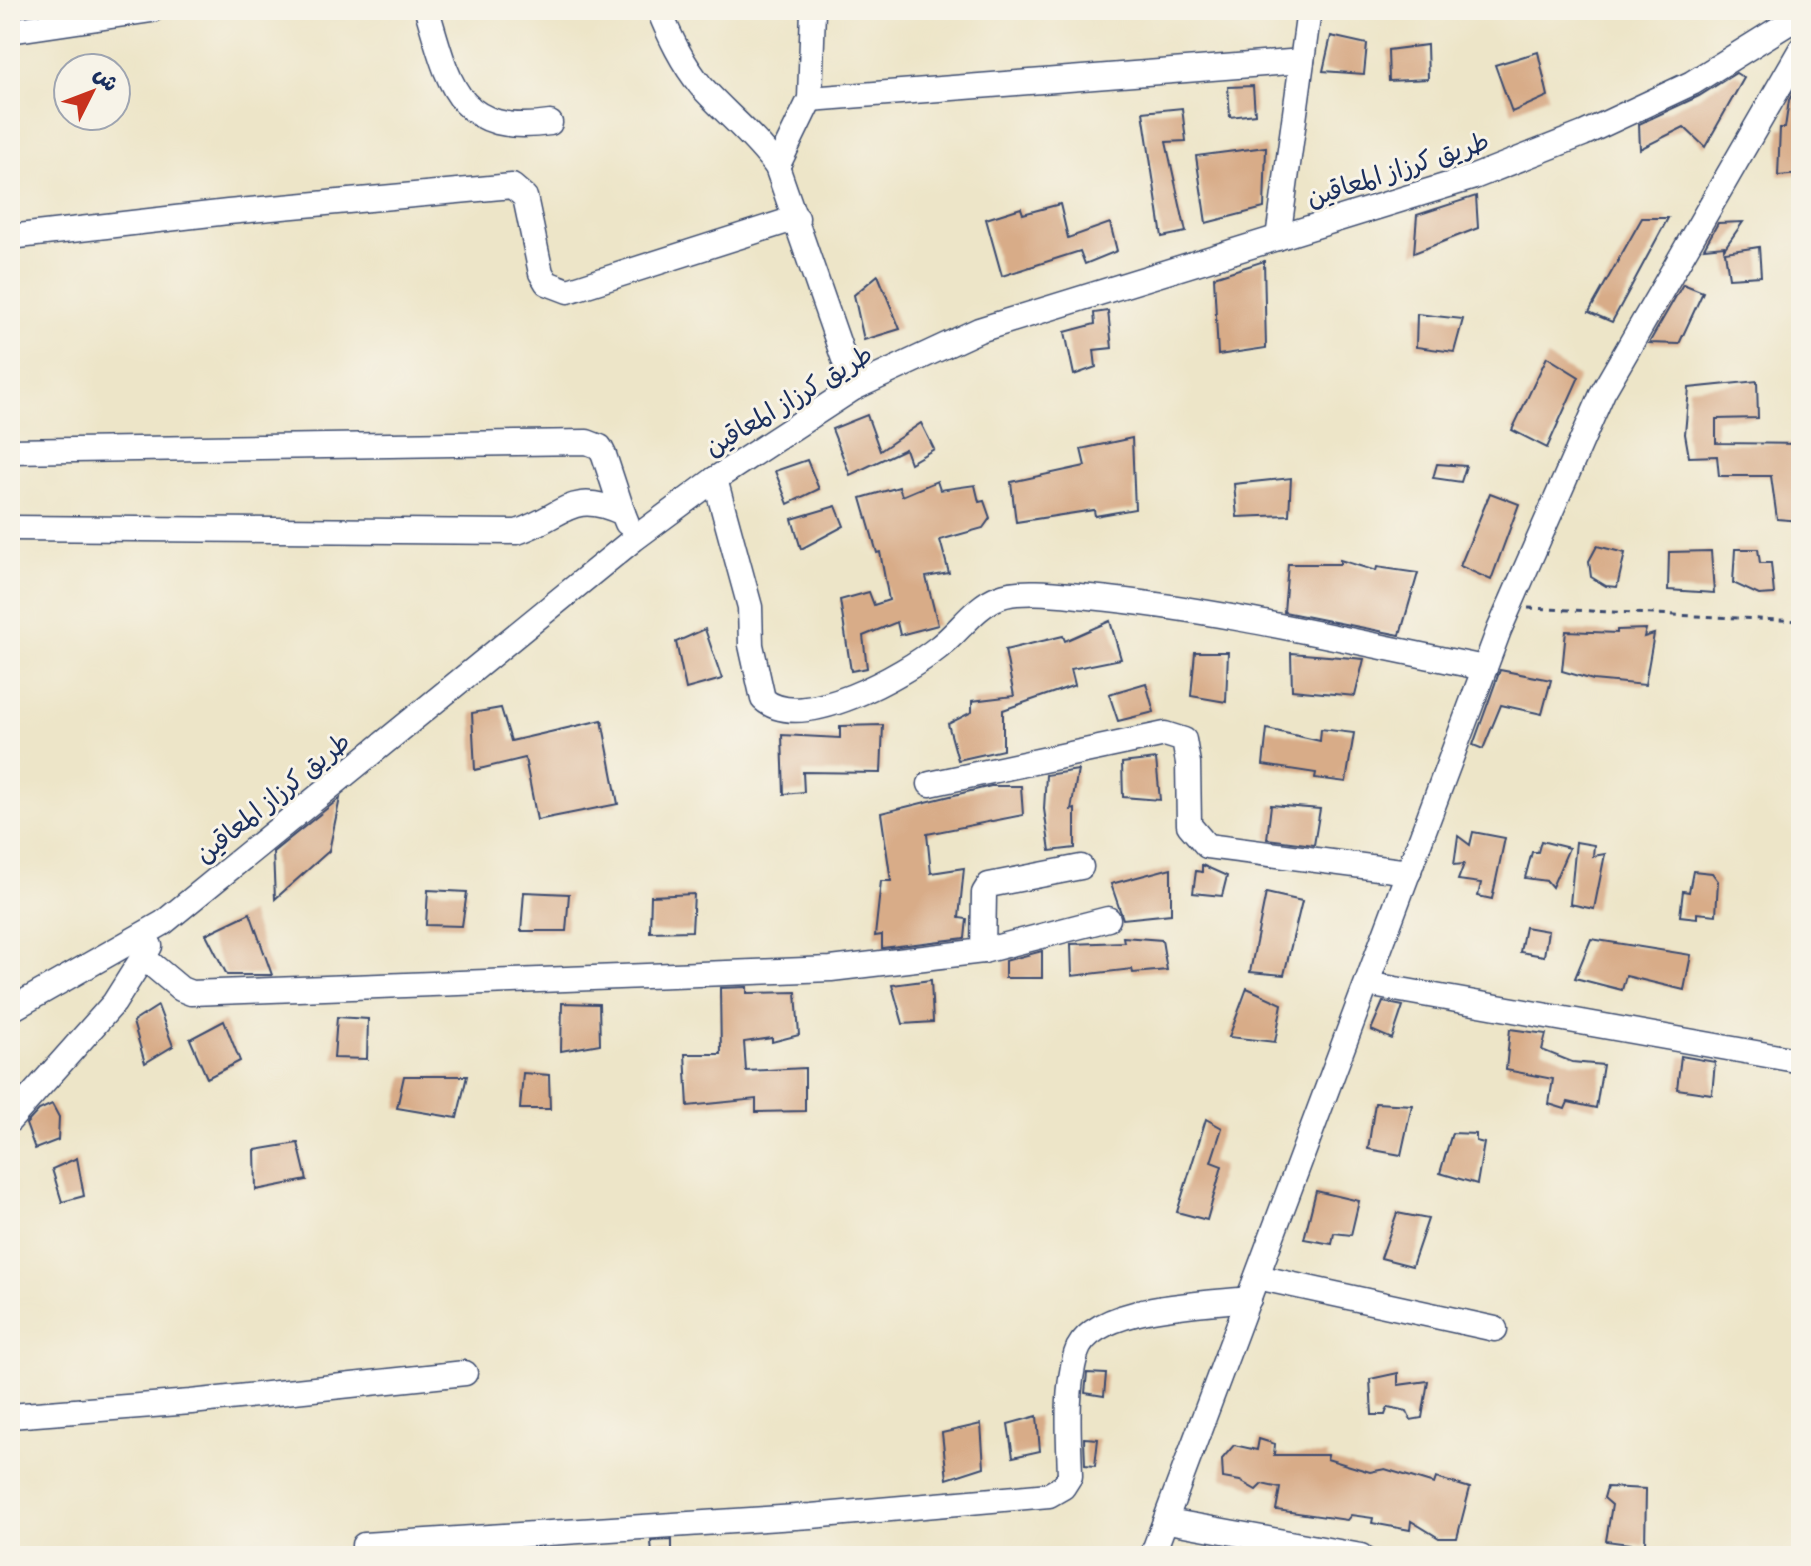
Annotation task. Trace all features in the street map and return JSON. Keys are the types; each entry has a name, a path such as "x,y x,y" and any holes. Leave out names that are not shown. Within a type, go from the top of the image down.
{"street":[{"path":"10,31 152,10"},
{"path":"427,10 449,84 463,101 501,125 516,128 550,123"},
{"path":"659,10 676,51 701,86 759,141 777,167 854,388"},
{"path":"777,167 810,99 813,10"},
{"path":"1278,238 1309,10"},
{"name":"طريق كرزاز المعاقين","path":"10,1010 163,923 634,539 715,479 854,388 979,330 1474,177 1583,134 1692,83 1801,15"},
{"path":"1152,1556 1168,1521 1509,608 1603,392 1801,49"},
{"path":"810,99 1302,61"},
{"path":"10,237 228,212 512,186 525,197 541,273 547,283 568,291 797,218"},
{"path":"10,451 587,442 600,447 604,455 634,539"},
{"path":"715,479 750,607 751,645 763,699 778,710 810,709 871,689 940,647 969,619 1000,596 1047,593 1175,606 1485,668"},
{"path":"10,528 517,532 585,501 597,501 623,513"},
{"path":"930,784 1095,747 1165,734 1177,735 1184,740 1188,763 1189,825 1194,836 1207,846 1409,872"},
{"path":"983,951 984,893 989,885 1081,867"},
{"path":"144,958 181,989 205,994 831,969 983,951 1108,919"},
{"path":"10,1120 114,1003 163,923"},
{"path":"1367,984 1801,1061"},
{"path":"364,1545 811,1516 1049,1495 1063,1487 1070,1476 1069,1395 1076,1353 1084,1338 1105,1323 1128,1315 1253,1288 1495,1329"},
{"path":"10,1416 191,1402 465,1373"},
{"path":"1168,1521 1361,1556"}],"path":[{"path":"1509,608 1801,621"}],"building":[{"path":"1331,36 1367,44 1364,74 1323,71"},
{"path":"1427,45 1428,79 1389,81 1388,50"},
{"path":"1538,52 1548,96 1512,112 1495,65"},
{"path":"1736,73 1744,78 1705,147 1684,127 1640,149 1639,124 1699,96"},
{"path":"1801,79 1801,174 1778,176 1780,128 1785,128 1789,100"},
{"path":"1253,86 1255,114 1230,117 1228,87"},
{"path":"1182,108 1186,141 1166,142 1186,232 1162,237 1143,112"},
{"path":"1266,147 1264,208 1206,223 1196,156"},
{"path":"1476,196 1478,228 1414,253 1417,215"},
{"path":"1060,204 1068,238 1110,223 1117,251 1085,264 1080,251 1002,276 986,219 1021,208 1023,214"},
{"path":"1642,218 1668,218 1612,322 1589,312"},
{"path":"1743,222 1724,249 1724,246 1704,248 1718,223"},
{"path":"1759,247 1761,276 1729,278 1725,252"},
{"path":"1264,261 1266,348 1218,355 1214,277"},
{"path":"878,275 900,329 864,340 854,295"},
{"path":"1683,284 1703,292 1679,344 1649,343"},
{"path":"1108,311 1112,348 1094,350 1096,367 1074,375 1065,332 1095,324 1094,313"},
{"path":"1417,314 1463,319 1454,352 1416,347"},
{"path":"1547,357 1579,377 1547,448 1512,430"},
{"path":"1757,381 1758,418 1716,419 1716,443 1801,444 1801,521 1777,519 1771,476 1719,476 1717,456 1689,457 1685,434 1689,388"},
{"path":"867,415 880,451 921,423 934,449 910,463 905,449 850,475 832,429"},
{"path":"1132,438 1135,509 1095,516 1094,510 1016,522 1011,482 1085,466 1081,449"},
{"path":"807,460 819,489 788,504 775,471"},
{"path":"1437,464 1466,466 1461,482 1433,478"},
{"path":"1291,478 1289,515 1237,517 1234,484"},
{"path":"937,481 940,490 975,485 979,502 984,501 990,518 983,528 940,540 949,573 926,577 938,625 900,635 897,622 863,636 867,668 851,671 840,600 869,592 874,605 889,600 880,552 877,553 861,498 899,487 902,496"},
{"path":"1490,493 1519,504 1491,580 1460,566"},
{"path":"836,506 844,526 801,549 792,519"},
{"path":"1597,546 1625,553 1617,587 1606,586 1591,577 1589,561"},
{"path":"1735,549 1758,549 1760,563 1771,563 1774,594 1759,595 1733,583"},
{"path":"1711,551 1714,593 1668,590 1669,552"},
{"path":"1340,560 1376,571 1377,567 1418,573 1400,635 1284,612 1288,564 1340,564"},
{"path":"1110,621 1121,659 1071,669 1075,685 1003,710 1003,750 958,760 948,724 972,712 972,701 1014,696 1005,650 1063,636 1065,641"},
{"path":"705,629 722,679 686,689 676,642"},
{"path":"1646,629 1644,637 1654,634 1645,685 1593,680 1562,671 1566,631 1617,633 1617,630"},
{"path":"1195,652 1228,652 1226,702 1191,696"},
{"path":"1291,653 1364,659 1355,696 1292,690"},
{"path":"1500,670 1551,680 1542,714 1501,705 1483,749 1473,745"},
{"path":"1146,683 1154,712 1118,721 1109,694"},
{"path":"501,708 511,741 602,720 618,804 537,820 525,758 475,770 472,713"},
{"path":"883,725 881,773 803,772 804,792 784,794 782,735 840,738 840,726"},
{"path":"1267,729 1320,741 1321,729 1354,733 1346,782 1315,778 1316,773 1263,765"},
{"path":"1156,759 1160,800 1123,797 1122,763"},
{"path":"1078,770 1071,810 1075,809 1075,848 1050,851 1044,809 1046,775"},
{"path":"991,786 1021,786 1023,815 927,834 931,873 964,868 959,918 967,919 965,938 882,948 882,935 875,936 881,881 891,881 881,813"},
{"path":"340,798 329,851 275,899 273,852"},
{"path":"1271,805 1320,809 1314,845 1267,839"},
{"path":"1473,832 1505,838 1492,899 1478,896 1481,883 1458,880 1464,864 1454,865 1458,836 1470,845"},
{"path":"1541,841 1569,848 1552,887 1547,881 1525,878 1532,852 1538,852"},
{"path":"1576,842 1594,845 1593,856 1605,854 1594,909 1570,904"},
{"path":"1202,865 1227,876 1222,896 1193,893 1196,871 1202,872"},
{"path":"1171,868 1171,914 1123,919 1111,884"},
{"path":"1693,871 1712,873 1718,881 1716,915 1697,913 1697,918 1680,916 1683,891 1689,892"},
{"path":"428,890 467,892 462,926 426,925"},
{"path":"524,892 569,894 566,931 521,931"},
{"path":"1266,893 1302,901 1284,975 1250,972"},
{"path":"694,894 692,931 650,932 651,896"},
{"path":"250,913 272,975 227,975 206,934"},
{"path":"1525,927 1548,931 1544,956 1520,952"},
{"path":"1123,937 1162,940 1167,970 1133,973 1132,969 1072,976 1071,944 1124,942"},
{"path":"1591,939 1691,955 1684,990 1626,976 1622,990 1575,978"},
{"path":"1042,951 1042,978 1005,978 1005,961"},
{"path":"931,980 933,1022 903,1024 892,985"},
{"path":"747,987 747,993 796,992 799,1035 772,1042 772,1038 744,1042 746,1071 805,1068 805,1111 756,1112 756,1099 688,1106 685,1054 721,1054 720,988"},
{"path":"1247,988 1282,1004 1275,1042 1229,1037"},
{"path":"1383,1002 1403,1006 1392,1039 1371,1030"},
{"path":"562,1003 599,1004 600,1044 561,1051"},
{"path":"158,1006 173,1046 145,1063 133,1022"},
{"path":"337,1017 368,1019 367,1059 334,1058"},
{"path":"224,1021 240,1061 207,1078 190,1039"},
{"path":"1510,1029 1546,1034 1542,1050 1572,1062 1603,1065 1596,1108 1568,1102 1565,1109 1549,1104 1553,1079 1506,1070"},
{"path":"1681,1056 1715,1062 1712,1094 1677,1089"},
{"path":"523,1073 549,1075 550,1109 520,1109"},
{"path":"404,1076 467,1076 457,1118 397,1108"},
{"path":"1375,1103 1412,1105 1401,1155 1368,1149"},
{"path":"52,1104 59,1117 58,1140 35,1149 26,1124 39,1110"},
{"path":"1206,1119 1222,1128 1211,1162 1222,1166 1207,1220 1177,1212"},
{"path":"1452,1133 1476,1134 1476,1141 1484,1143 1477,1184 1440,1173"},
{"path":"298,1143 307,1180 256,1190 255,1150"},
{"path":"77,1158 84,1196 62,1202 52,1169"},
{"path":"1316,1191 1359,1201 1351,1235 1334,1233 1332,1244 1304,1239"},
{"path":"1397,1213 1428,1219 1412,1266 1381,1258"},
{"path":"1087,1373 1106,1374 1104,1396 1085,1393"},
{"path":"1398,1373 1398,1385 1428,1381 1422,1418 1411,1420 1407,1411 1388,1407 1385,1415 1372,1415 1370,1379"},
{"path":"1037,1416 1040,1451 1013,1457 1008,1424"},
{"path":"981,1424 984,1467 947,1479 942,1433"},
{"path":"1084,1438 1098,1439 1095,1466 1085,1465"},
{"path":"1259,1439 1275,1444 1274,1455 1328,1455 1327,1459 1370,1472 1385,1469 1434,1484 1436,1478 1470,1488 1457,1538 1439,1538 1411,1521 1410,1530 1372,1523 1373,1518 1351,1515 1347,1520 1276,1510 1280,1488 1262,1484 1256,1490 1240,1481 1223,1478 1222,1459 1234,1445 1257,1450"},
{"path":"1607,1487 1646,1489 1645,1546 1606,1541 1612,1505 1604,1498"},
{"path":"672,1540 672,1556 652,1556 651,1541"}]}
